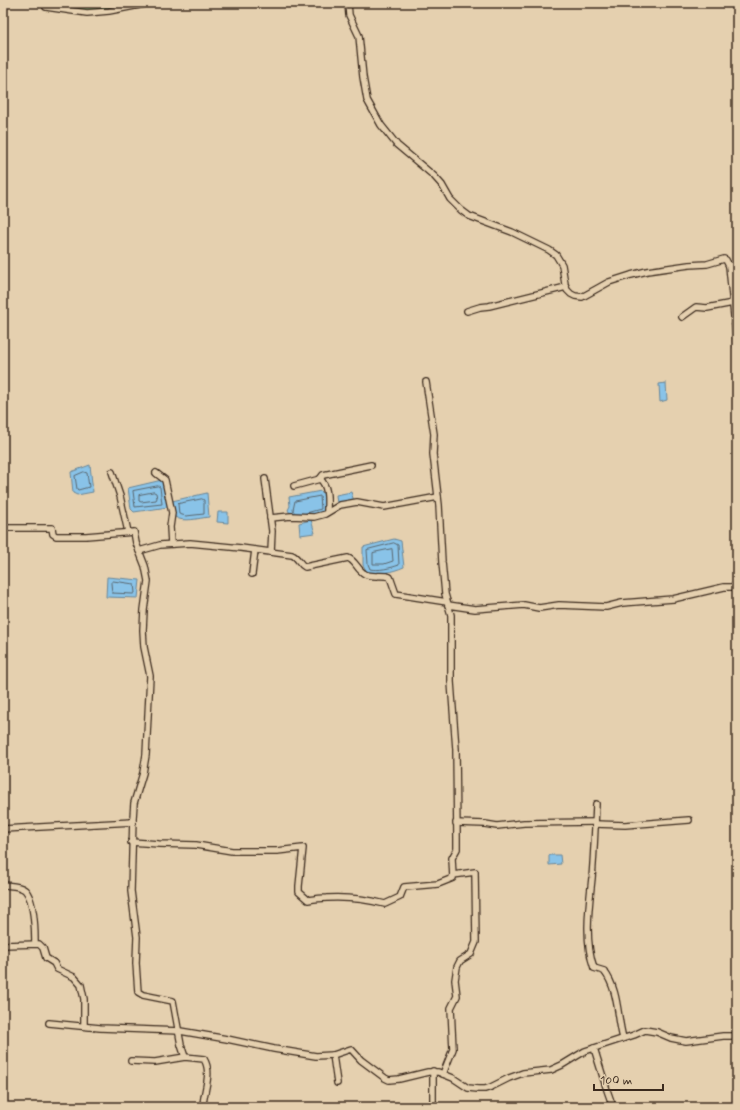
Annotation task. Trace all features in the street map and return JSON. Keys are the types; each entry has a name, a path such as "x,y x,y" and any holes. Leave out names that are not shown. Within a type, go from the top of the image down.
{"street":[{"path":"46,7 87,13 109,11 150,3"},
{"path":"348,3 349,15 359,36 367,100 381,125 397,144 434,176 442,185 450,199 461,210 469,216 512,232 556,255 562,265 566,287 570,294 574,296 582,297 616,279 647,271 707,264 724,259 729,266 737,346"},
{"path":"729,266 737,263"},
{"path":"467,311 566,287"},
{"path":"682,317 696,307 707,308 733,303"},
{"path":"132,842 196,845 232,851 276,851 303,848 299,892 308,900 350,898 376,901 385,904 400,897 404,886 438,884 453,878 452,858 457,849 456,749 451,675 451,615 447,603 442,562 441,521 433,454 434,434 426,382"},
{"path":"294,486 320,480 323,475 371,464"},
{"path":"112,472 120,496 128,532"},
{"path":"156,473 165,480 172,513 170,544"},
{"path":"265,479 272,541 271,552"},
{"path":"320,480 324,483 327,497 327,512"},
{"path":"270,518 291,516 309,518 325,514 340,505 356,502 384,507 438,497"},
{"path":"3,528 52,528 53,534 56,536 86,536 134,532 145,566 148,581 143,630 144,647 150,676 146,755 143,773 134,803 132,842 132,891 137,937 136,963 138,992 143,995 173,1001 178,1031 185,1057"},
{"path":"139,551 170,544 190,543 295,556 302,565 305,566 348,558 353,560 365,574 371,576 386,575 390,577 396,594 447,603 475,610 524,605 539,608 559,605 606,607 622,603 673,599 724,587 737,586"},
{"path":"252,574 255,550"},
{"path":"596,804 592,879 588,909 591,954 594,968 604,971 610,983 619,1012 623,1038"},
{"path":"456,823 497,826 524,823 595,823 625,825 689,820"},
{"path":"3,829 133,822"},
{"path":"443,1074 453,1049 451,1008 457,996 455,980 457,967 460,961 471,954 476,942 475,872 453,875"},
{"path":"3,885 20,888 27,893 33,916 35,943"},
{"path":"3,945 35,943 42,946 46,958 54,963 57,969 74,977 81,984 84,999 84,1026"},
{"path":"48,1023 178,1031 316,1056 333,1055 351,1049 361,1060 389,1080 433,1072 452,1078 468,1088 478,1089 491,1087 523,1073 551,1070 585,1051 645,1030 686,1041 737,1036"},
{"path":"594,1048 613,1107"},
{"path":"333,1055 337,1083"},
{"path":"131,1061 155,1062 185,1057 201,1058 206,1061 207,1081 203,1095 203,1107"},
{"path":"433,1072 433,1107"}],"green space":[{"path":"41,3 144,3 91,13 72,11"}],"water":[{"path":"666,383 667,400 660,402 659,384"},
{"path":"90,465 93,492 77,495 73,493 71,472"},
{"path":"162,480 168,507 134,512 131,509 128,488"},
{"path":"321,491 325,496 325,512 310,517 291,515 288,510 290,506 289,497"},
{"path":"351,492 354,501 337,504 336,495"},
{"path":"207,493 209,517 182,520 175,517 172,501"},
{"path":"218,512 228,512 228,523 217,522"},
{"path":"311,520 315,533 300,535 299,523"},
{"path":"394,539 401,541 404,567 386,572 367,572 363,565 363,547"},
{"path":"107,577 140,580 138,598 106,597"},
{"path":"549,855 560,855 561,864 549,865"}]}
